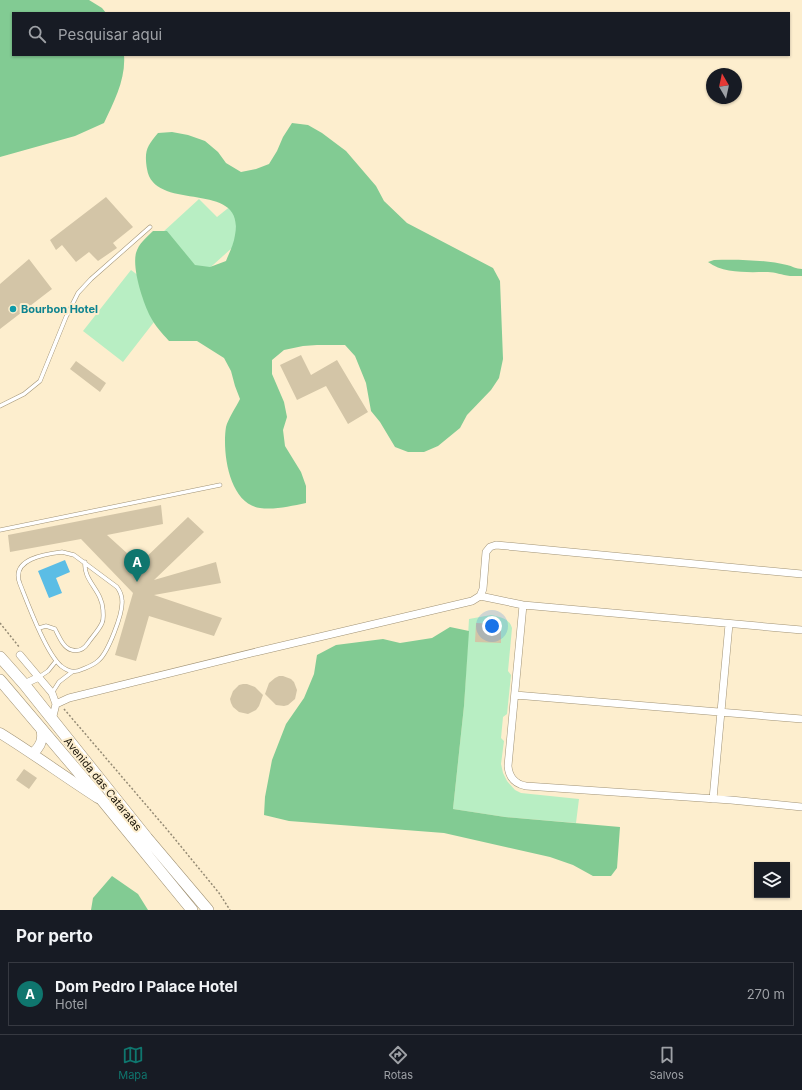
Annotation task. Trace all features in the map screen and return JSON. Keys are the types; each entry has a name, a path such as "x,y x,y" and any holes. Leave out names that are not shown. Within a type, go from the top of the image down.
{"main road":[{"name":"Avenida das Cataratas","path":"0,657 24,684 147,838 208,910"},
{"name":"Avenida das Cataratas","path":"0,680 42,728 192,910"}],"street":[{"path":"56,704 64,700 260,651 472,601 480,596 483,589 486,552 490,547 496,544 802,574"},
{"path":"480,596 523,605 802,630"},
{"path":"523,605 508,766 510,775 516,783 526,786 713,799 802,807"},
{"path":"713,799 729,624"},
{"path":"22,653 52,693 56,704 52,720"},
{"path":"24,684 39,676"},
{"path":"515,695 802,719"},
{"path":"33,753 39,747 41,742 42,728"},
{"path":"0,734 33,753 66,777 102,800"}],"lane":[{"path":"0,406 24,394 40,381 66,317 78,293 91,279 150,227"},
{"path":"0,530 220,485"},
{"path":"62,552 74,555 85,562 117,587 122,598 122,606 109,646 102,657 95,664 77,672 72,672 62,667 56,661 39,628 17,575 20,567 26,561 40,556 62,552"},
{"path":"39,628 46,626 55,629 65,646 70,649 77,650 84,648 102,622 103,615 101,600 98,593 87,578 84,568 85,562"},
{"path":"39,676 48,671 56,661"},
{"path":"52,693 59,682 72,672"}],"path":[{"path":"0,623 22,653"},
{"path":"64,700 64,709 170,833 219,893 230,910"}],"green space":[{"path":"0,0 89,0 102,8 105,12 12,12 12,56 124,56 124,64 121,82 104,123 75,136 0,157"},
{"path":"292,123 308,125 322,133 346,151 376,186 384,201 407,223 493,268 500,281 503,359 499,378 491,390 467,415 460,428 438,446 424,452 408,452 395,447 380,422 371,411 366,383 355,356 345,345 303,346 284,350 272,360 272,374 284,402 287,417 283,430 285,446 301,472 306,486 306,503 283,507 260,508 249,504 241,497 230,475 227,463 225,450 226,427 240,399 231,371 224,358 197,341 169,341 161,332 152,320 144,302 137,276 135,260 139,246 153,231 167,231 195,265 210,267 226,261 233,245 235,235 235,218 227,207 214,201 181,195 165,190 153,182 147,169 146,153 149,145 158,133 172,132 188,135 205,141 218,152 226,163 241,172 256,169 269,164"},
{"path":"242,197 263,220 203,274 163,232 199,199 217,217"},
{"path":"714,260 751,260 789,265 802,269 802,276 790,276 771,272 745,272 721,269 708,262"},
{"path":"131,270 171,300 123,362 83,331"},
{"path":"491,615 501,617 506,620 512,628 508,671 511,675 507,714 503,717 501,738 504,741 501,764 503,773 507,781 515,790 521,793 579,799 576,823 505,817 453,809 464,706 469,619"},
{"path":"450,627 469,631 464,706 453,809 505,817 620,827 617,868 611,876 593,876 573,865 550,857 444,833 289,821 264,815 265,797 272,760 286,724 304,698 314,674 317,655 336,645 383,639 400,643 432,638"},
{"path":"112,876 138,894 148,910 91,910 93,898"}],"water":[{"path":"65,560 70,572 56,578 62,593 49,598 38,571"}],"building":[{"path":"106,197 133,227 113,243 117,248 98,261 89,252 76,262 62,245 56,250 50,240"},
{"name":"Bourbon Hotel","path":"29,259 52,289 0,329 0,284"},
{"path":"301,355 311,375 337,360 368,412 348,424 326,386 297,400 280,365"},
{"path":"76,361 106,383 100,392 70,369"},
{"path":"161,505 163,524 107,535 139,564 188,517 204,532 154,580 216,562 221,583 154,595 222,618 214,636 149,616 136,661 115,655 133,593 81,539 10,552 8,535"},
{"path":"476,623 501,624 501,643 475,642"},
{"path":"279,676 291,679 297,690 295,699 288,705 284,706 276,705 265,694 269,683"},
{"path":"243,684 255,687 263,695 256,710 248,714 239,712 233,707 230,699 233,691 239,685"},
{"path":"24,769 37,778 29,789 16,780"}],"place":[{"name":"Bourbon Hotel","path":"13,309"},
{"name":"Dom Pedro I Palace Hotel","path":"137,582"}]}
